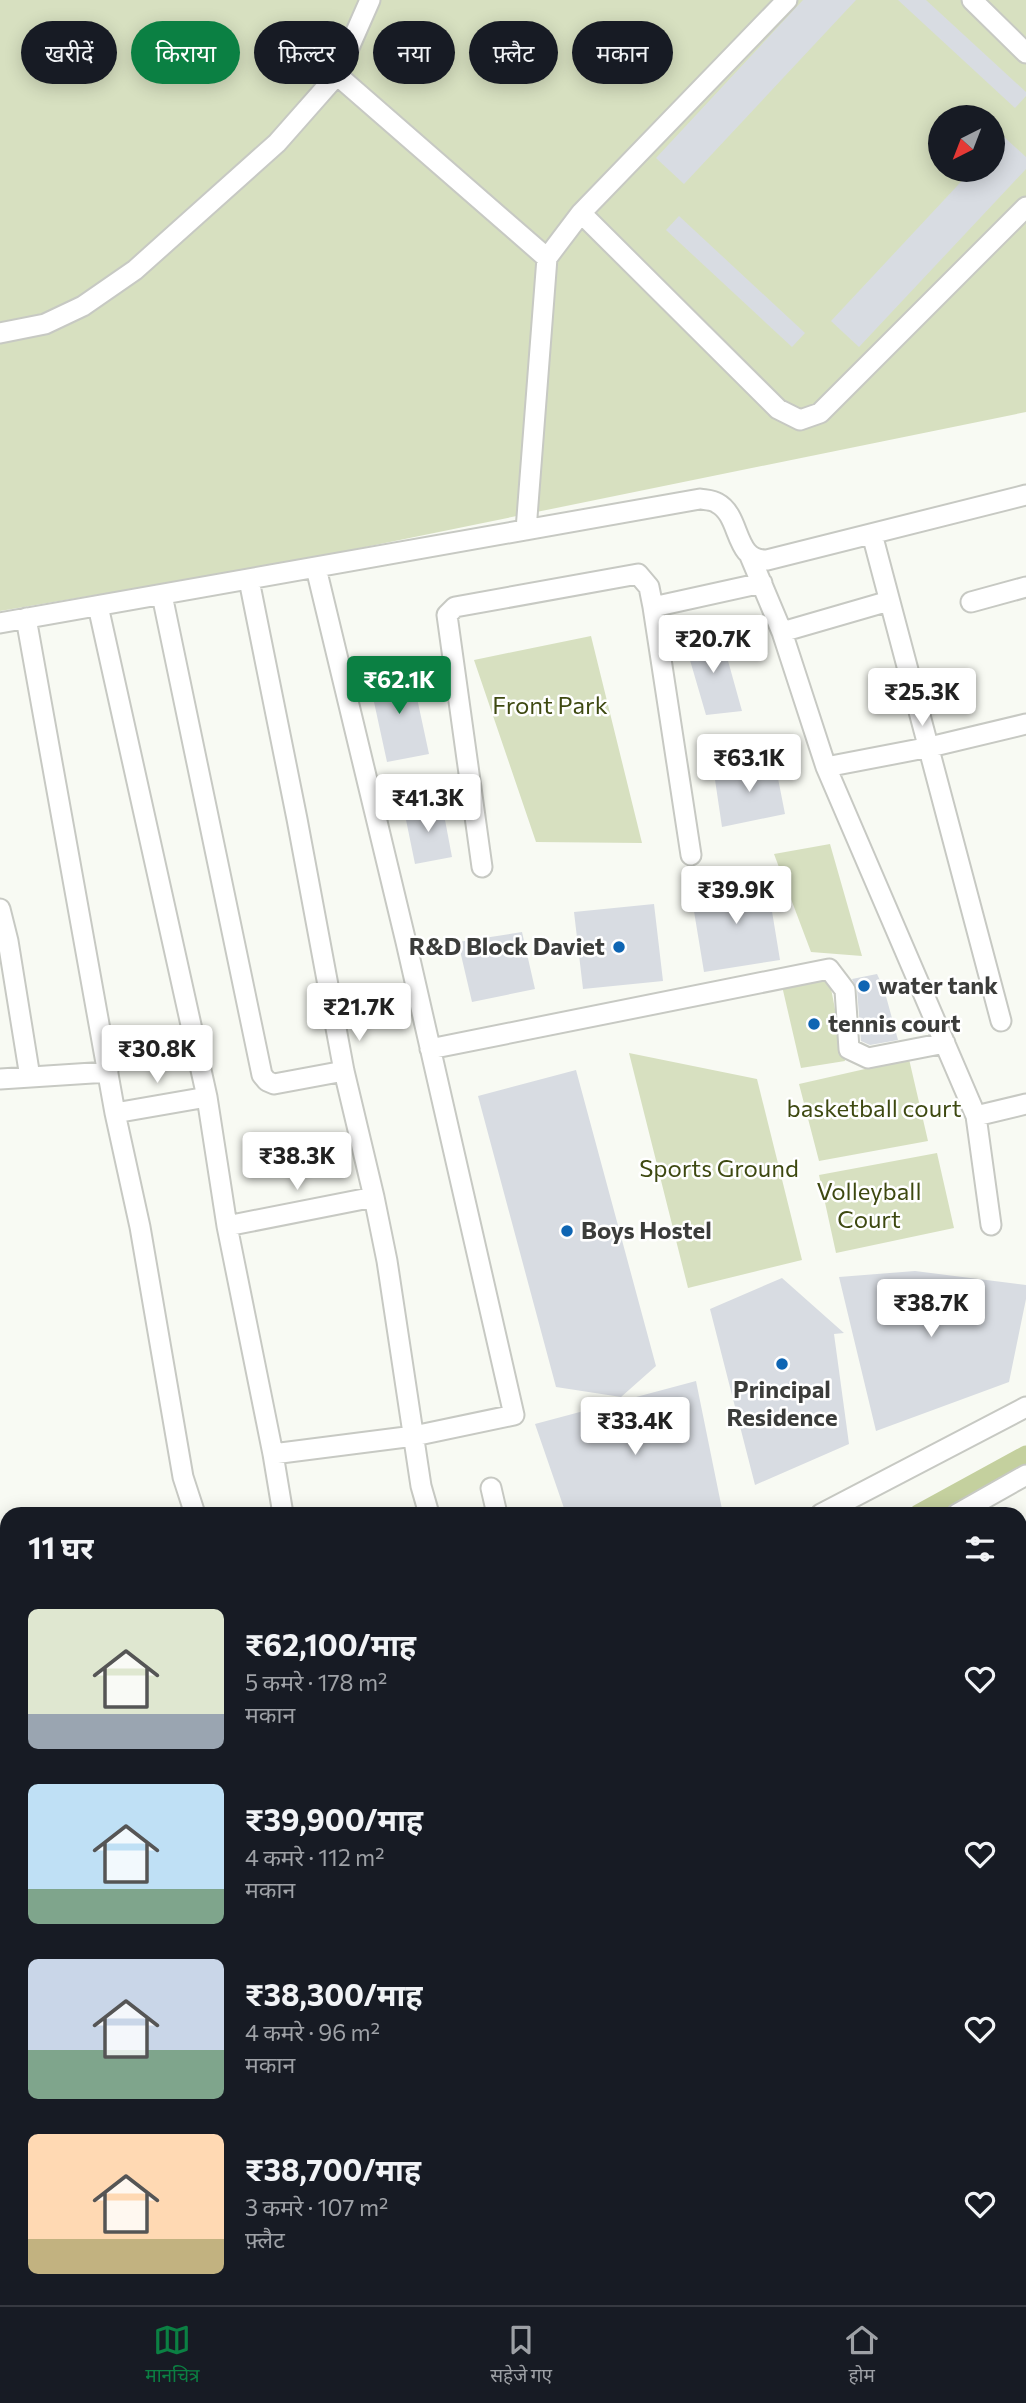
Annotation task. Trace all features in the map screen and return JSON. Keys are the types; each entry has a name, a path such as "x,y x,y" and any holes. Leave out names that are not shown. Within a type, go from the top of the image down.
{"street":[{"path":"359,25 370,0"},
{"path":"526,530 547,258 581,213 787,0"},
{"path":"971,0 1026,53"},
{"path":"0,333 45,324 83,306 135,270 277,143 329,84"},
{"path":"347,84 547,258"},
{"path":"581,213 778,409 800,419 820,413 1026,207"},
{"path":"750,556 767,560 1026,495"},
{"path":"0,624 701,499 717,502 728,513 762,583 782,632 826,767 976,1116 991,1225"},
{"path":"872,534 1001,1021"},
{"path":"273,1454 414,1436 514,1415 316,568"},
{"path":"482,867 447,615 455,607 638,574 649,587 653,607 691,855"},
{"path":"249,580 298,819 344,1071 387,1261 421,1486 427,1507"},
{"path":"653,607 762,583"},
{"path":"971,602 1026,587"},
{"path":"162,595 262,1075 267,1082 274,1084 344,1071"},
{"path":"782,632 889,601"},
{"path":"98,606 207,1097 228,1227 282,1507"},
{"path":"26,618 115,1113 140,1227 183,1477 193,1507"},
{"path":"826,767 930,747 1026,724"},
{"path":"0,909 30,1077"},
{"path":"430,1049 829,969 845,990 849,1049 868,1059 945,1043"},
{"path":"0,1079 108,1072"},
{"path":"115,1113 207,1097"},
{"path":"976,1116 1026,1104"},
{"path":"228,1227 374,1197"},
{"path":"834,1507 1026,1407"},
{"path":"969,1507 1026,1475"},
{"path":"491,1489 495,1507"}],"green space":[{"path":"0,0 1026,0 1026,412 292,562 0,611"},
{"name":"Front Park","path":"591,636 642,843 536,842 474,660"},
{"path":"830,844 862,956 811,952 774,854"},
{"name":"tennis court","path":"829,978 845,1061 801,1068 782,986"},
{"name":"Sports Ground","path":"629,1053 757,1079 802,1260 688,1288"},
{"name":"basketball court","path":"909,1059 928,1141 819,1161 799,1084"},
{"name":"Volleyball Court","path":"937,1153 954,1228 836,1253 819,1175"}],"building":[{"path":"803,0 856,0 684,184 656,158"},
{"path":"898,0 926,0 1026,92 1026,96 1015,108"},
{"path":"1005,138 1026,157 1026,169 859,347 831,321 961,182 1005,182"},
{"path":"679,216 805,333 792,347 666,230"},
{"path":"720,632 742,711 706,715 685,643"},
{"path":"411,670 429,754 387,762 369,679"},
{"path":"775,763 785,814 722,827 714,773"},
{"path":"442,804 452,857 415,864 404,810"},
{"path":"767,881 780,960 704,972 691,893"},
{"name":"R&D Block Daviet","path":"654,904 663,981 583,989 574,912"},
{"path":"522,932 535,989 472,1002 458,942"},
{"path":"877,974 884,989 898,1040 870,1045 861,1041 857,989 852,979"},
{"name":"Boys Hostel","path":"576,1070 656,1366 621,1397 556,1387 478,1096"},
{"path":"915,1271 1026,1285 1026,1299 1009,1382 876,1431 839,1277"},
{"name":"Principal Residence","path":"782,1278 844,1333 834,1334 849,1444 755,1485 710,1309"},
{"path":"696,1381 722,1507 564,1507 535,1424"}],"waterway":[{"path":"931,1507 1026,1455"}],"place":[{"name":"R&D Block Daviet","path":"619,947"},
{"name":"water tank","path":"864,986"},
{"name":"tennis court","path":"814,1024"},
{"name":"Boys Hostel","path":"567,1231"},
{"name":"Principal Residence","path":"782,1364"}]}
